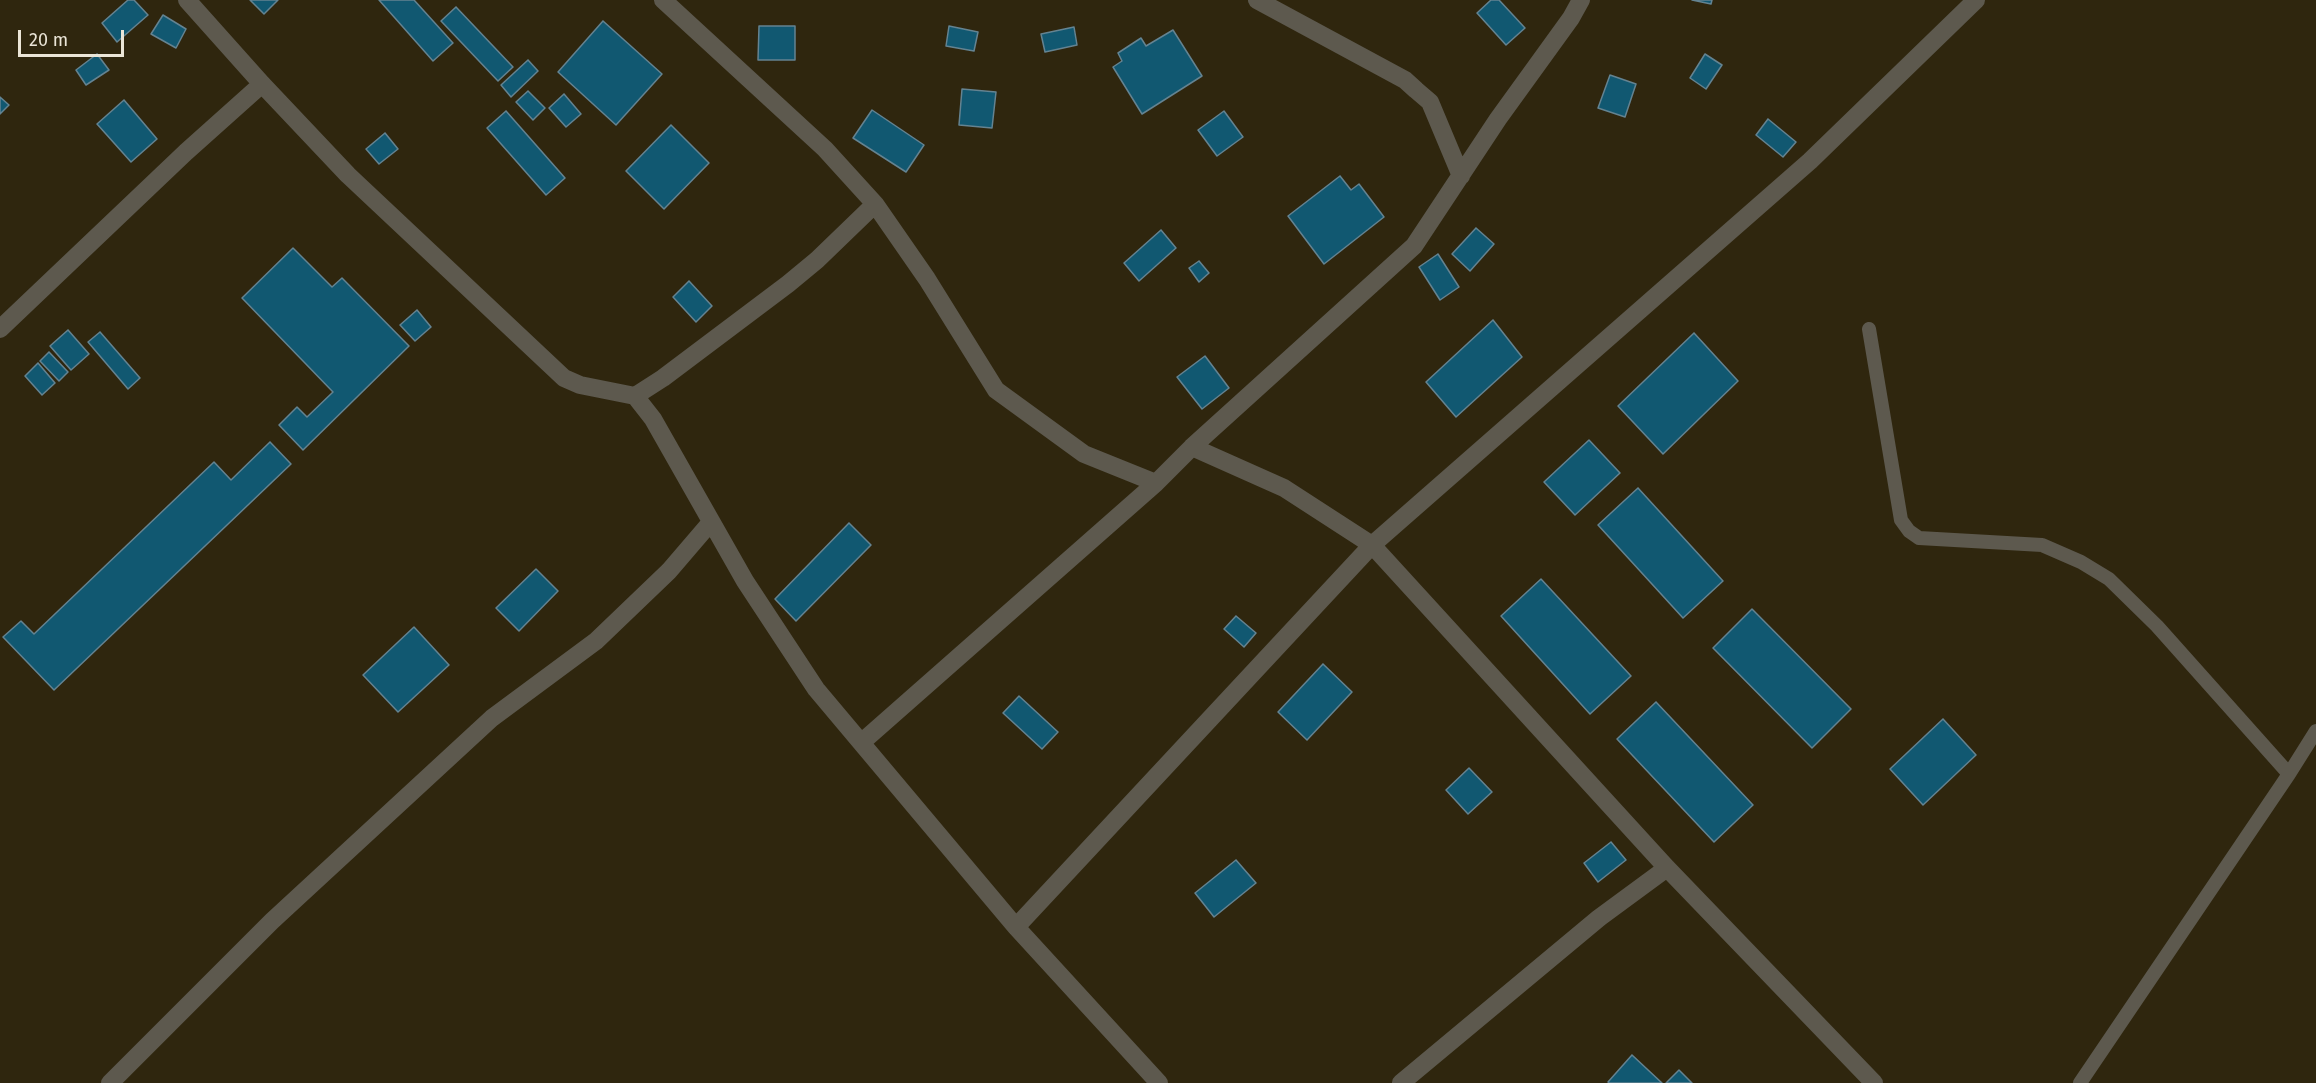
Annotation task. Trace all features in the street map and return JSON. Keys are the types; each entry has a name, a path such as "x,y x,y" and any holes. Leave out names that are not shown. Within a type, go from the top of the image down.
{"street":[{"path":"187,0 348,175 564,378 580,385 635,396 654,419 745,581 816,689 1016,927 1159,1083"},
{"path":"663,0 825,149 875,204 927,279 996,390 1094,460 1156,483"},
{"path":"1257,0 1410,85 1430,102 1461,176"},
{"path":"862,742 1156,483 1192,447 1404,256 1425,232 1498,119 1571,18 1581,0"},
{"path":"1016,927 1372,545 1810,160 1976,0"},
{"path":"0,329 186,152 262,84"},
{"path":"635,396 663,378 803,272 875,204"},
{"path":"1192,447 1284,488 1372,545 1667,868 1874,1083"},
{"path":"110,1083 272,921 492,718 596,641 669,571 711,522"},
{"path":"1401,1083 1599,918 1667,868"}],"lane":[{"path":"1869,329 1900,520 1909,531 1919,538 2042,545 2074,558 2109,579 2157,626 2289,774"},
{"path":"2080,1083 2316,731"}],"building":[{"path":"128,0 134,0 148,15 117,42 102,23"},
{"path":"250,0 278,0 264,14"},
{"path":"379,0 414,0 453,43 433,61"},
{"path":"1491,0 1499,0 1525,28 1506,45 1477,13"},
{"path":"1692,0 1712,0 1711,4"},
{"path":"456,7 513,67 498,81 441,21"},
{"path":"163,15 186,29 176,48 151,34"},
{"path":"603,21 662,74 616,125 558,72"},
{"path":"759,26 795,26 795,60 758,60"},
{"path":"949,26 978,32 974,51 946,46"},
{"path":"1074,27 1077,45 1045,52 1041,34"},
{"path":"1173,30 1202,76 1142,114 1113,67 1122,61 1118,53 1141,38 1146,46"},
{"path":"97,54 109,70 86,85 76,70"},
{"path":"1705,54 1722,65 1706,89 1690,78"},
{"path":"528,60 538,71 511,97 501,85"},
{"path":"1610,75 1636,84 1625,117 1598,108"},
{"path":"962,89 996,92 992,128 959,125"},
{"path":"528,91 545,108 533,120 516,102"},
{"path":"564,94 581,114 566,127 549,108"},
{"path":"0,97 9,105 0,114"},
{"path":"124,100 157,139 131,162 97,124"},
{"path":"872,110 924,145 906,172 853,138"},
{"path":"506,111 565,178 546,195 487,128"},
{"path":"1224,111 1243,137 1217,156 1198,130"},
{"path":"1768,119 1796,142 1783,157 1756,135"},
{"path":"671,125 709,163 664,209 626,171"},
{"path":"385,133 398,149 379,164 366,149"},
{"path":"1340,176 1351,190 1359,184 1384,217 1324,264 1288,216"},
{"path":"1476,228 1494,244 1470,271 1452,254"},
{"path":"1161,230 1176,248 1139,281 1124,263"},
{"path":"293,248 332,287 342,278 409,346 303,450 279,425 297,407 307,417 333,392 242,298"},
{"path":"1438,254 1459,287 1440,300 1419,267"},
{"path":"1199,261 1209,273 1199,282 1189,268"},
{"path":"689,281 712,306 696,322 673,297"},
{"path":"417,310 431,327 415,341 400,325"},
{"path":"1493,320 1522,357 1456,417 1426,382"},
{"path":"68,330 89,354 71,370 50,346"},
{"path":"100,332 140,378 128,389 88,342"},
{"path":"1694,333 1738,381 1663,454 1618,406"},
{"path":"49,352 68,372 59,381 40,361"},
{"path":"1205,356 1229,388 1202,409 1177,377"},
{"path":"38,363 55,383 42,395 25,376"},
{"path":"1589,440 1620,473 1575,515 1544,482"},
{"path":"270,442 291,464 54,690 3,637 21,621 34,634 214,462 231,480"},
{"path":"1638,488 1723,581 1683,618 1598,525"},
{"path":"849,523 871,545 796,621 775,599"},
{"path":"536,569 558,591 519,631 496,608"},
{"path":"1541,579 1631,676 1590,714 1501,616"},
{"path":"1752,609 1851,709 1812,748 1713,648"},
{"path":"1236,616 1256,633 1244,647 1224,629"},
{"path":"414,627 449,665 398,712 363,675"},
{"path":"1323,664 1352,692 1307,740 1278,712"},
{"path":"1019,696 1058,732 1042,749 1003,713"},
{"path":"1656,702 1753,805 1714,842 1617,739"},
{"path":"1943,719 1976,755 1923,805 1890,769"},
{"path":"1469,768 1492,792 1468,814 1446,790"},
{"path":"1611,842 1626,860 1598,882 1584,863"},
{"path":"1236,860 1256,883 1214,917 1195,893"},
{"path":"1632,1055 1662,1083 1609,1083"},
{"path":"1679,1070 1692,1083 1666,1083"}]}
